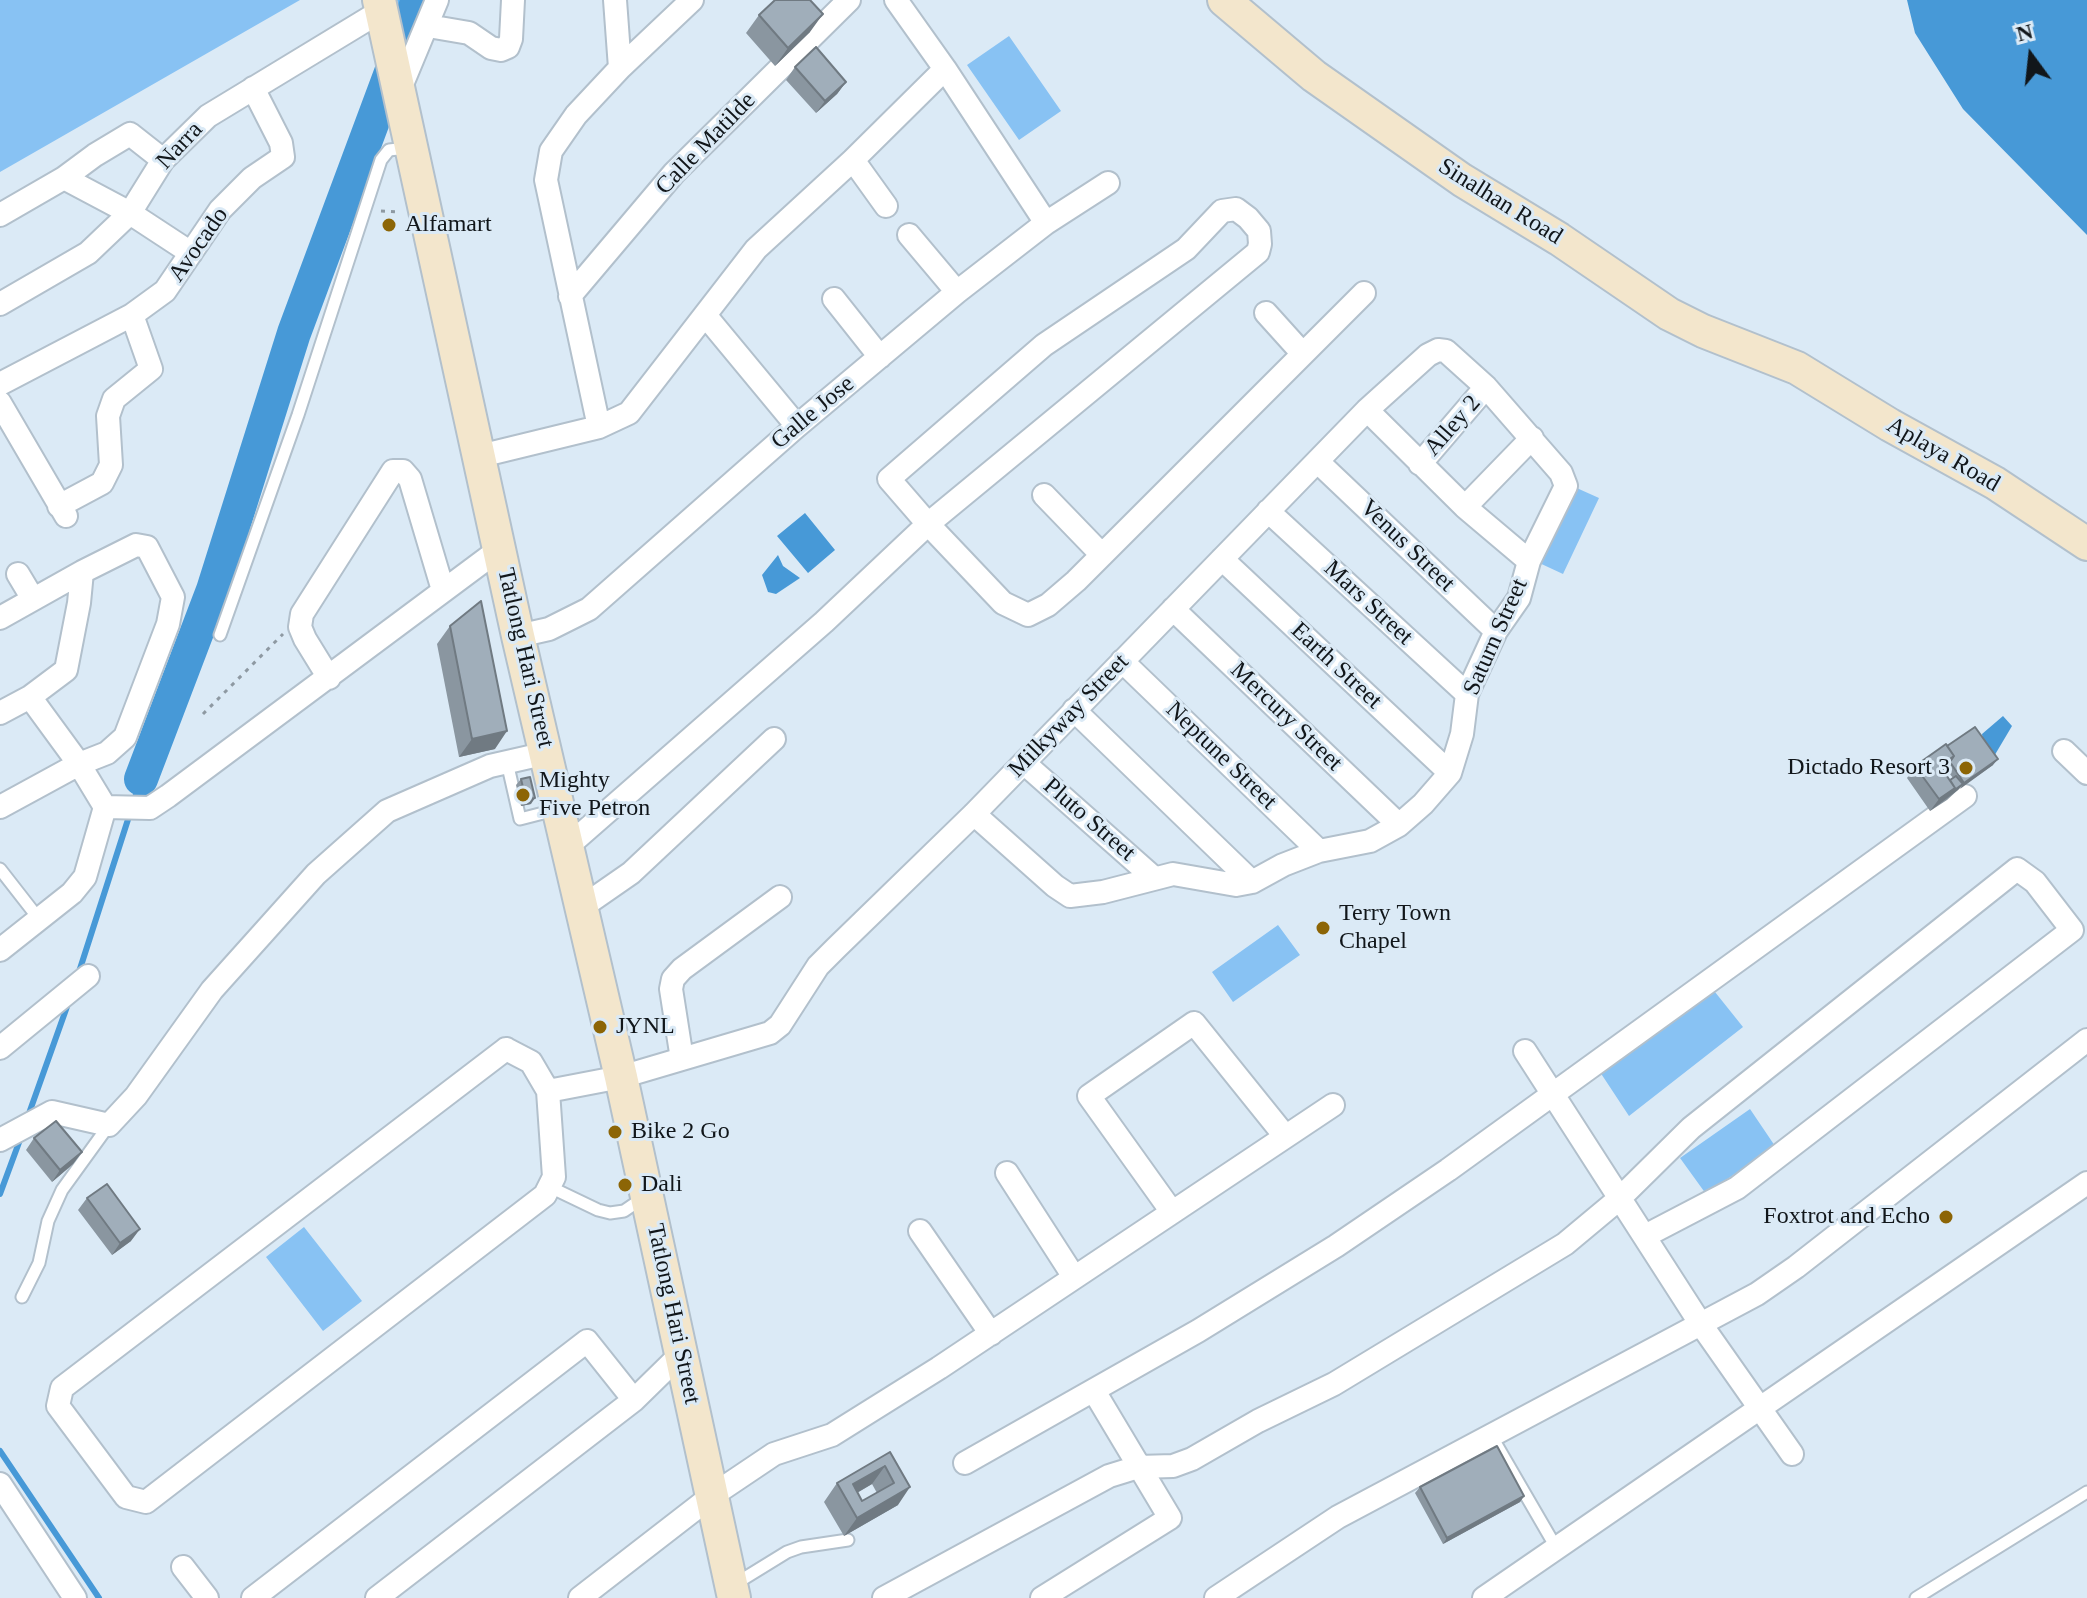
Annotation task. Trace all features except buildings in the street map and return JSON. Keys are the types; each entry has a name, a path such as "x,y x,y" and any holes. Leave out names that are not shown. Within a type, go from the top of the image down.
{"street":[{"path":"398,81 428,26 437,0"},
{"path":"428,26 469,33 491,48 501,50 508,47 511,39 513,0"},
{"path":"615,0 620,68"},
{"path":"599,427 546,180 551,151 576,115 692,0"},
{"name":"Calle Matilde","path":"570,296 674,173 849,0"},
{"path":"896,0 1046,223"},
{"name":"Sinalhan Road","path":"1224,0 1302,66 1363,111 1462,180 1559,239 1669,314 1703,331 1797,368"},
{"name":"Tatlong Hari Street","path":"382,14 518,636 621,1077 732,1592"},
{"name":"Narra","path":"0,304 88,253 130,213 163,160 208,116 382,14"},
{"path":"480,456 599,427 629,413 756,249 853,160 945,69"},
{"name":"Avocado","path":"0,384 132,315 165,291 220,210 252,178 283,157 281,143 253,88"},
{"path":"0,215 64,178 130,134 163,160"},
{"path":"853,160 886,206"},
{"path":"64,178 130,213 191,253"},
{"name":"Galle Jose","path":"518,636 549,629 589,609 797,426 957,292 1046,223 1108,183"},
{"path":"568,846 824,622 928,524 1258,252 1259,231 1248,218 1236,209 1222,211 1186,249 1044,345 889,479 928,524 1003,603 1028,615 1048,605 1364,293"},
{"path":"909,235 957,292"},
{"path":"834,299 880,357"},
{"path":"1266,313 1303,354"},
{"path":"0,403 62,511 102,483 111,465 108,416 114,399 151,369 132,315"},
{"path":"705,315 797,426"},
{"name":"Milkyway Street","path":"548,1091 621,1077 770,1033 780,1025 818,966 974,814 1367,410 1428,355 1438,350 1446,351 1486,387"},
{"name":"Aplaya Road","path":"1797,368 1890,425 1995,483 2087,544"},
{"path":"1486,387 1561,473 1566,486 1529,561"},
{"name":"Alley 2","path":"1420,464 1486,387"},
{"name":"Saturn Street","path":"974,814 1070,896 1103,892 1173,874 1236,885 1252,882 1283,865 1319,851 1370,841 1399,825 1423,804 1450,773 1462,734 1467,694 1496,631 1519,598 1529,561 1465,507 1367,410"},
{"path":"1465,507 1532,438"},
{"name":"Venus Street","path":"1318,462 1496,631"},
{"path":"329,678 300,627 302,614 393,471 403,471 410,479 443,590"},
{"path":"1044,495 1102,555"},
{"name":"Mars Street","path":"1268,511 1467,694"},
{"path":"0,618 136,545 147,547 173,597 168,624 125,737 107,753 79,764 0,807"},
{"path":"112,807 150,808 501,548"},
{"name":"Earth Street","path":"1222,559 1450,773"},
{"path":"0,713 30,697 66,670 82,572"},
{"path":"18,574 33,599"},
{"name":"Mercury Street","path":"1173,609 1399,825"},
{"name":"Neptune Street","path":"1122,661 1319,851"},
{"path":"30,697 112,807"},
{"path":"1074,710 1252,882"},
{"path":"582,907 631,873 774,739"},
{"path":"2064,751 2087,773"},
{"path":"0,1140 52,1112 109,1125 136,1096 212,990 316,874 387,811 490,766 547,753"},
{"name":"Pluto Street","path":"1024,763 1154,878"},
{"path":"965,1463 1198,1331 1336,1246 1448,1170 1965,796"},
{"path":"0,950 72,893 85,877 112,807"},
{"path":"884,1598 1109,1476 1138,1467 1173,1466 1192,1459 1258,1421 1334,1384 1565,1244 1619,1199 1691,1128 2017,869 2035,882 2072,930 1737,1188 1645,1236"},
{"path":"682,1059 671,989 673,979 682,969 780,897"},
{"path":"0,1048 88,976"},
{"path":"1172,1212 1089,1096 1194,1023 1285,1136"},
{"path":"1216,1598 1338,1517 1757,1294 2087,1040"},
{"path":"506,1049 531,1062 548,1091 554,1177 545,1195 146,1502 126,1497 58,1406 62,1388 506,1049"},
{"path":"1525,1051 1700,1323 1792,1454"},
{"path":"580,1598 713,1495 774,1454 832,1435 991,1334 1333,1105"},
{"path":"1007,1173 1074,1277"},
{"path":"1484,1598 2087,1183"},
{"path":"920,1231 991,1334"},
{"path":"253,1598 587,1341 634,1400"},
{"path":"377,1598 634,1400 681,1354"},
{"path":"1042,1598 1170,1518 1094,1391"},
{"path":"0,1484 75,1598"},
{"path":"183,1567 207,1598"}],"lane":[{"path":"220,635 298,415 381,160 389,150 412,147"},
{"path":"507,762 520,819 559,809"},
{"path":"0,869 39,919"},
{"path":"22,1297 39,1263 48,1221 62,1190 109,1125"},
{"path":"550,1187 610,1213 624,1211 647,1196"},
{"path":"1492,1437 1557,1549"},
{"path":"1916,1598 2087,1492"},
{"path":"732,1592 787,1552 848,1540"}],"path":[{"path":"365,212 426,213"},
{"path":"203,714 286,632 300,627"}],"shaded area":[{"path":"0,0 300,0 0,172"},
{"path":"397,0 418,0 406,32"},
{"path":"1907,0 2087,0 2087,235 1963,109 1915,33"},
{"path":"1009,36 1061,111 1019,140 967,65"},
{"path":"1570,485 1599,498 1563,574 1535,561"},
{"path":"805,513 835,550 808,573 777,536"},
{"path":"778,555 783,566 800,578 776,594 768,592 762,575"},
{"path":"2003,716 2012,726 1993,758 1982,734"},
{"path":"1278,925 1300,955 1233,1002 1212,972"},
{"path":"1711,987 1743,1027 1629,1116 1598,1069"},
{"path":"1750,1109 1775,1146 1706,1194 1680,1158"},
{"path":"304,1227 362,1301 323,1331 266,1257"}],"waterway":[{"path":"141,779 213,590 294,333 418,0"},
{"path":"78,975 141,779"},
{"path":"27,1119 69,1001"},
{"path":"0,1194 21,1137"},
{"path":"0,1451 99,1598"}],"place":[{"name":"Alfamart","path":"389,225"},
{"name":"Dictado Resort 3","path":"1966,768"},
{"name":"Mighty Five Petron","path":"523,795"},
{"name":"Terry Town Chapel","path":"1323,928"},
{"name":"JYNL","path":"600,1027"},
{"name":"Bike 2 Go","path":"615,1132"},
{"name":"Dali","path":"625,1185"},
{"name":"Foxtrot and Echo","path":"1946,1217"}]}
